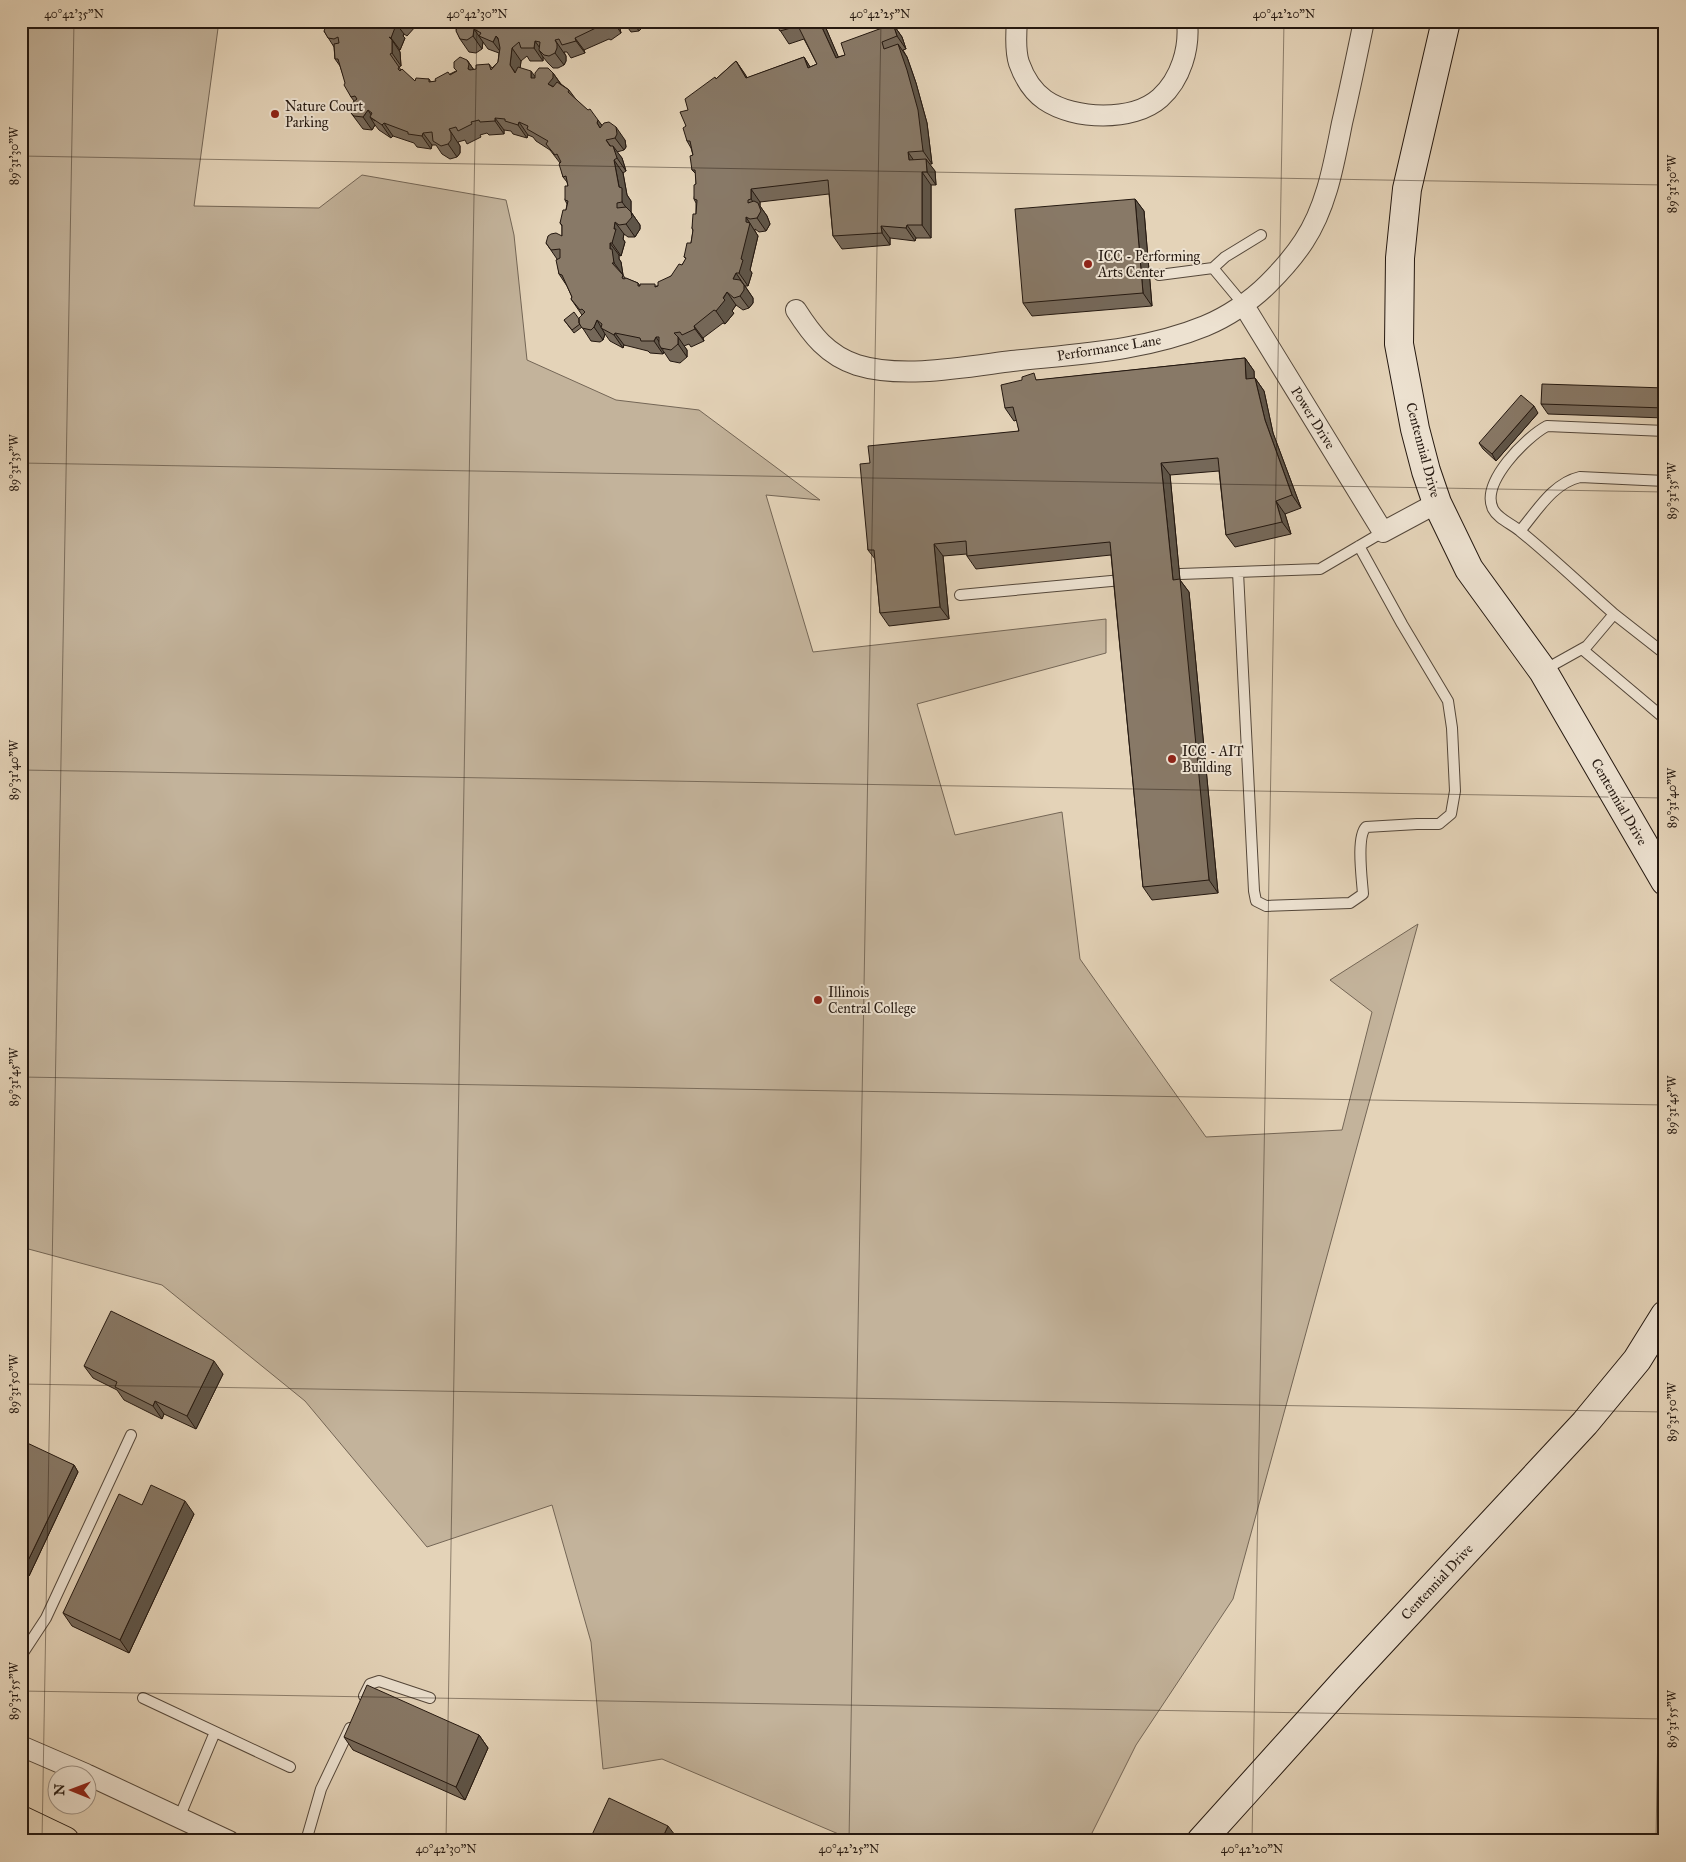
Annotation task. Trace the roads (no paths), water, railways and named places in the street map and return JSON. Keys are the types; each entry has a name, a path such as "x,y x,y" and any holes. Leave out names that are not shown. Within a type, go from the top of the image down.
{"highway":[{"path":"21,1820 65,1841"}],"main road":[{"name":"Centennial Drive","path":"1446,21 1407,189 1400,267 1399,344 1415,429 1437,503 1469,568 1543,671 1665,881"},
{"name":"Centennial Drive","path":"1201,1841 1347,1679 1585,1423 1637,1360 1665,1315"}],"street":[{"path":"1017,21 1018,61 1032,89 1043,100 1060,109 1101,116 1126,113 1143,108 1160,98 1177,76 1189,36 1187,21"},
{"name":"Performance Lane","path":"796,310 817,341 839,357 880,371 910,371 1062,356 1145,344 1207,325 1242,304 1268,284 1304,241 1321,208 1335,160 1364,21"},
{"name":"Power Drive","path":"1242,304 1383,532"},
{"path":"1383,532 1437,503"},
{"path":"21,1746 62,1764"},
{"path":"98,1780 229,1841"}],"lane":[{"path":"1158,275 1213,268 1225,257 1261,234"},
{"path":"1213,268 1242,304"},
{"path":"1665,431 1552,425 1534,434 1500,471 1490,497 1494,512 1520,531 1614,614 1665,654"},
{"path":"1520,531 1557,488 1572,479 1580,477 1665,481"},
{"path":"1180,574 1320,569 1383,532"},
{"path":"1238,572 1256,901 1266,906 1350,904 1363,894 1361,841 1363,830 1366,827 1439,824 1451,814 1455,791 1452,728 1448,700 1402,624 1360,546"},
{"path":"960,596 1122,580"},
{"path":"1543,671 1582,649 1614,614"},
{"path":"1582,649 1665,719"},
{"path":"21,1656 46,1618 131,1435"},
{"path":"362,1702 370,1684 379,1681 430,1698"},
{"path":"144,1698 290,1767"},
{"path":"306,1841 321,1789 354,1719"},
{"path":"179,1818 216,1732"}],"place":[{"name":"Nature Court Parking","path":"275,114"},
{"name":"ICC - Performing Arts Center","path":"1088,264"},
{"name":"ICC - AIT Building","path":"1172,759"},
{"name":"Illinois Central College","path":"818,1000"}]}
